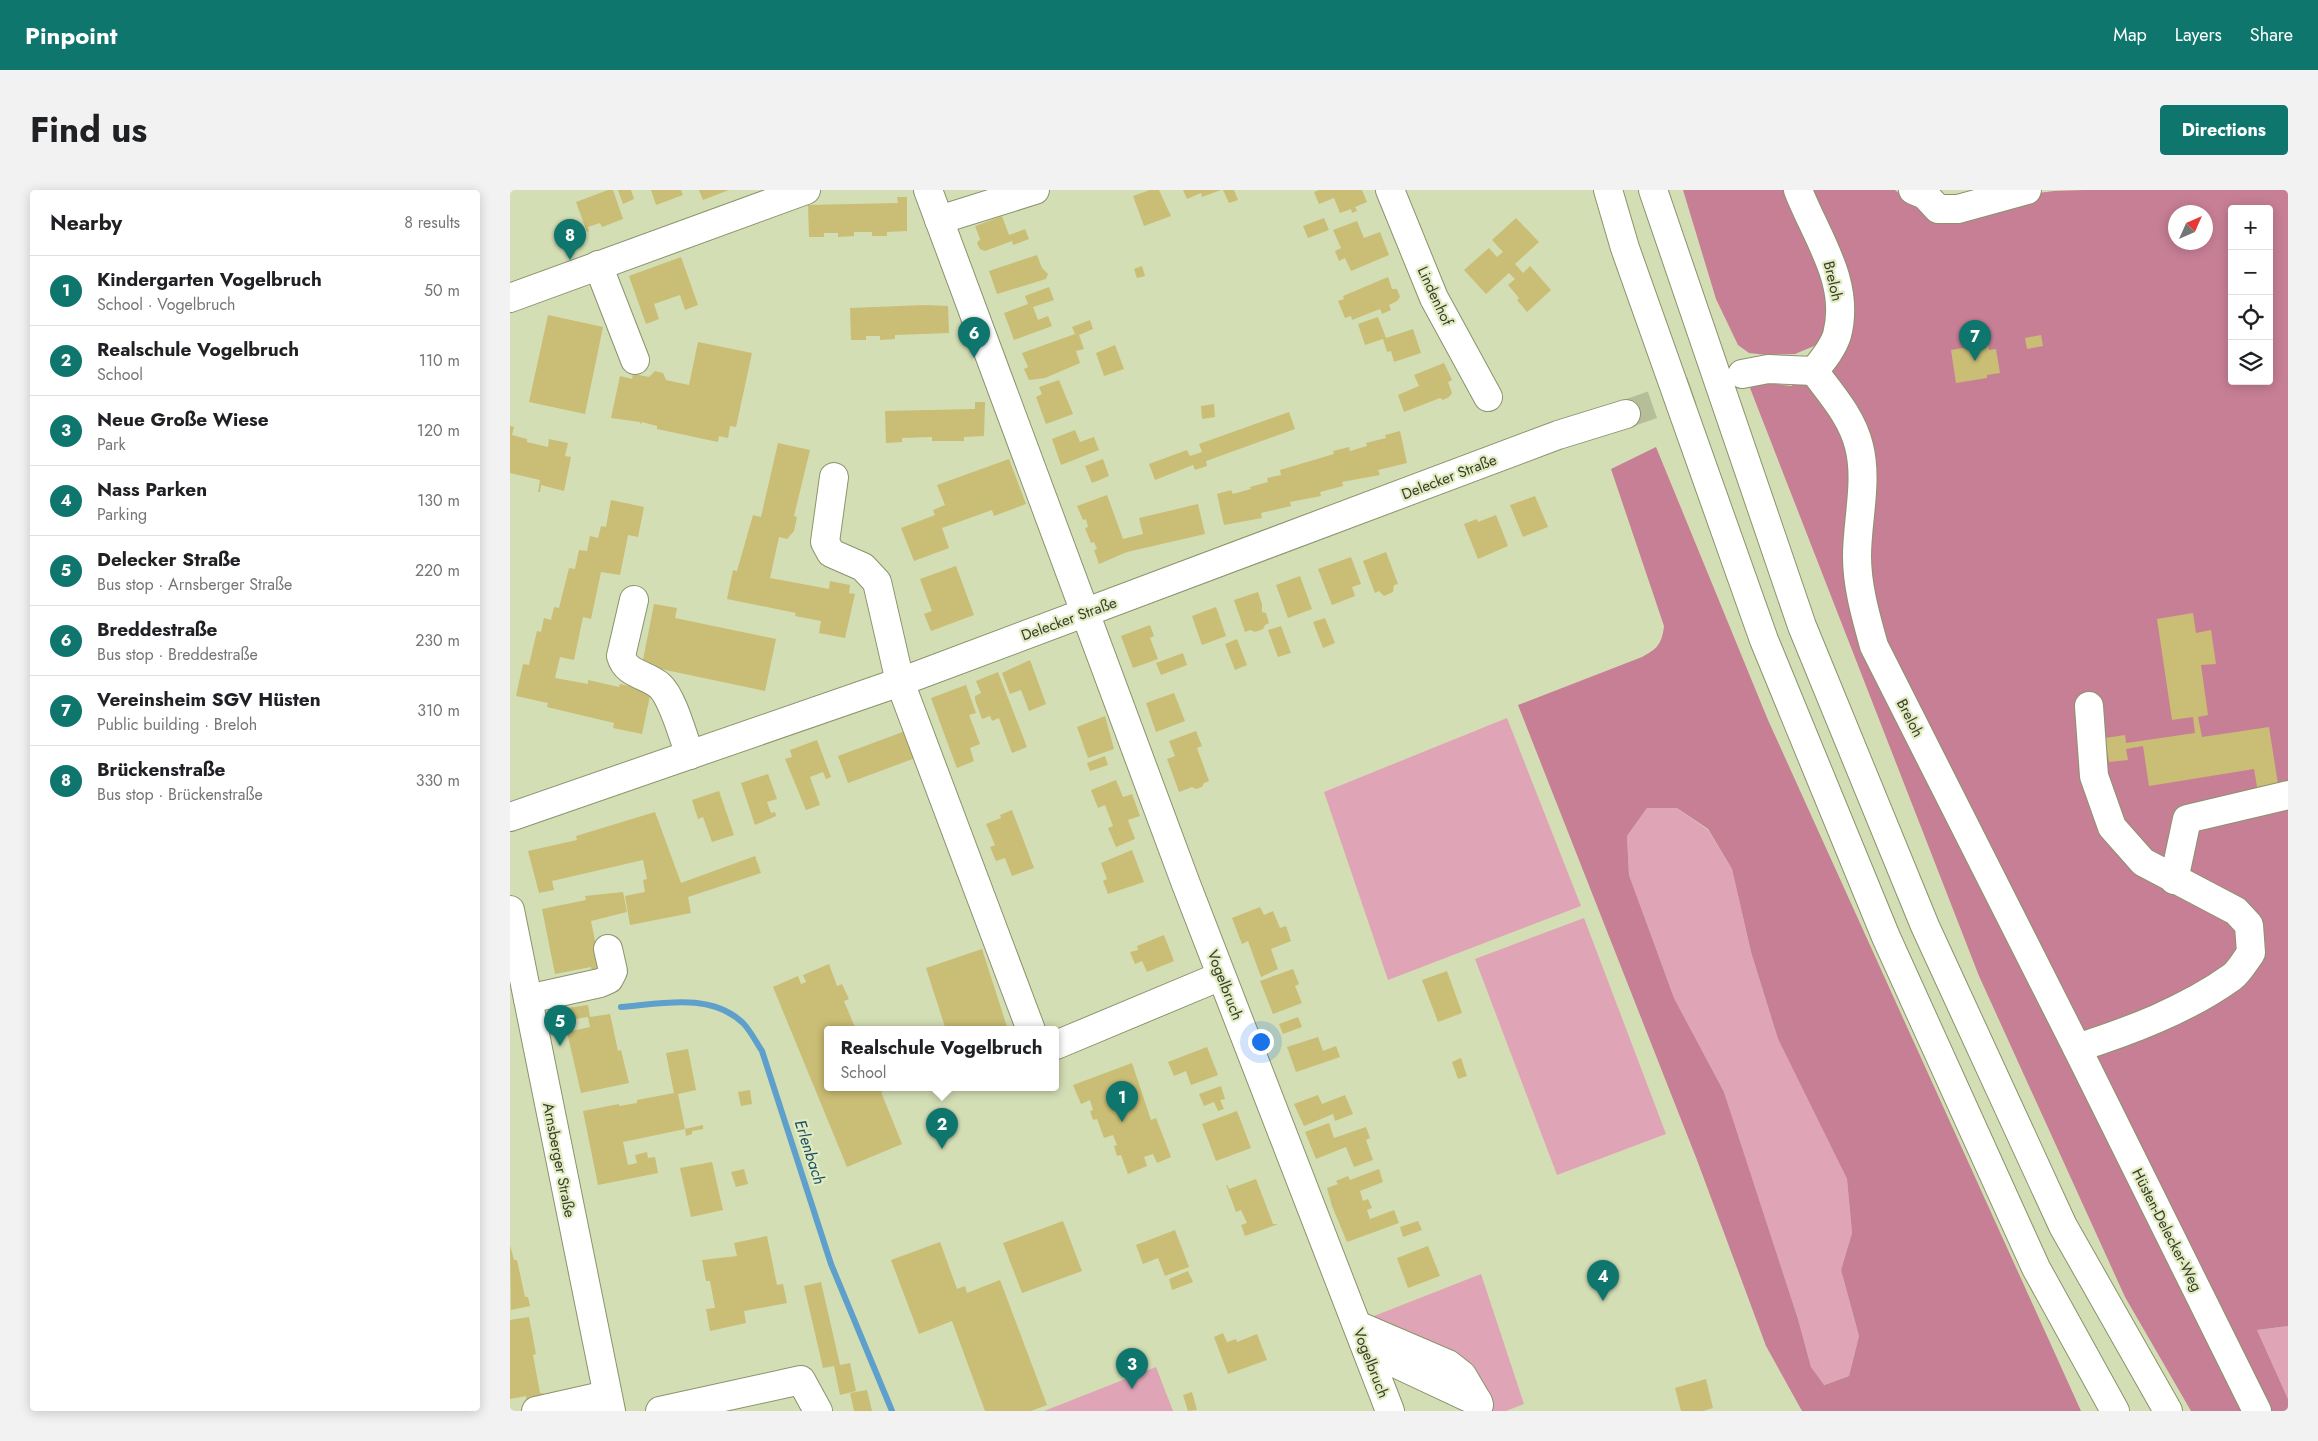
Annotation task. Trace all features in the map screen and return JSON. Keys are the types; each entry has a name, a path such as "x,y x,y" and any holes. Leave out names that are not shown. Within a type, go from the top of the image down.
{"main road":[{"path":"510,298 598,264 806,190"},
{"name":"Vogelbruch","path":"928,190 1221,976 1390,1411"},
{"path":"939,220 1035,190"},
{"name":"Lindenhof","path":"1390,190 1434,298 1488,397"},
{"path":"1608,190 1625,248 1764,640 1882,928 2036,1268 2115,1411"},
{"path":"1653,190 1802,626 1925,926 2063,1226 2168,1411"},
{"name":"Breloh","path":"1798,190 1806,213 1833,264 1840,304 1837,336 1827,355 1814,371 1851,423 1860,447 1862,478 1857,557 1862,602 1874,646 2077,1048"},
{"path":"1922,192 1938,209 1958,209 2027,190"},
{"path":"598,264 635,360"},
{"path":"1742,374 1768,369 1814,371"},
{"name":"Delecker Straße","path":"510,817 900,682 1558,435 1626,414"},
{"path":"834,477 825,542 831,553 863,567 877,582 900,682 1029,1026"},
{"path":"634,600 621,656 622,661 629,670 662,688 690,755"},
{"path":"2077,1048 2127,1032 2189,1002 2233,976 2251,954 2249,925 2236,911 2143,862 2112,826 2094,776 2089,706"},
{"path":"2174,880 2188,819 2288,795"},
{"name":"Arnsberger Straße","path":"510,910 609,1403"},
{"path":"528,1000 600,984 609,979 613,971 608,949"},
{"path":"1059,1044 1221,976"},
{"name":"Hüsten-Delecker-Weg","path":"2077,1048 2257,1411"},
{"path":"1357,1324 1448,1364 1462,1375 1480,1406"},
{"path":"1367,1350 1480,1406"},
{"path":"660,1411 801,1380 818,1411"},
{"path":"536,1411 609,1403"}],"shaded area":[{"path":"1683,190 1786,190 1812,246 1832,318 1819,344 1795,354 1767,355 1749,353 1738,345 1716,299"},
{"path":"1806,190 1895,190 1918,208 2054,191 2288,190 2288,1326 2257,1330 2288,1399 2288,1411 2191,1411 2125,1297 1979,976 1750,388 1761,382 1791,386 1838,360"},
{"path":"1656,447 1768,720 2081,1411 1802,1411 1766,1346 1697,1160 1518,705 1642,657 1658,645 1662,637 1664,626 1611,469","holes":["1647,808 1677,808 1708,829 1732,869 1751,952 1778,1039 1847,1179 1852,1233 1841,1270 1859,1336 1849,1376 1824,1385 1811,1367 1798,1319 1724,1092 1674,998 1629,875 1627,836"]},
{"path":"1507,718 1581,906 1388,980 1324,792"},
{"path":"1647,808 1677,808 1708,830 1732,869 1751,952 1778,1039 1847,1179 1852,1233 1841,1270 1859,1336 1849,1376 1823,1385 1811,1367 1798,1319 1724,1092 1674,998 1629,875 1627,836"},
{"path":"1584,918 1666,1134 1557,1175 1475,959"},
{"path":"1481,1274 1524,1404 1506,1411 1492,1411 1374,1316"},
{"path":"2288,1326 2288,1399 2257,1330"},
{"path":"1156,1367 1173,1411 1044,1411"}],"building":[{"path":"608,190 613,190 623,219 602,227 600,223 588,227 589,231 587,232 576,202"},
{"path":"618,190 631,190 634,199 623,204"},
{"path":"651,190 681,190 683,195 656,205"},
{"path":"699,190 729,190 703,200"},
{"path":"1150,190 1159,190 1171,216 1144,226 1133,196"},
{"path":"1183,190 1221,190 1202,197 1201,193 1187,199"},
{"path":"1223,190 1234,190 1238,200 1229,203"},
{"path":"1319,190 1362,190 1367,202 1355,207 1357,211 1352,213 1351,209 1340,213 1334,198 1319,204 1314,192"},
{"path":"897,197 907,197 907,231 887,232 887,236 872,236 872,232 854,232 854,236 838,237 838,233 824,233 824,237 809,237 808,205 898,203"},
{"path":"1002,216 1009,235 1025,229 1029,239 1013,245 1012,241 985,251 980,249 977,243 980,239 975,226"},
{"path":"1324,218 1329,230 1308,238 1303,226"},
{"path":"1516,218 1539,242 1515,264 1523,273 1530,266 1551,290 1527,312 1517,300 1519,298 1508,285 1515,279 1509,273 1486,294 1464,270 1489,248 1497,257 1503,252 1492,240"},
{"path":"1357,221 1364,238 1380,232 1389,255 1351,271 1345,258 1339,261 1335,251 1341,248 1333,230"},
{"path":"1037,255 1042,268 1048,274 1046,279 997,294 989,271"},
{"path":"681,257 698,305 685,310 680,295 654,304 659,319 646,324 629,276"},
{"path":"1142,266 1145,276 1137,278 1134,269"},
{"path":"1388,277 1392,289 1397,289 1400,297 1389,305 1391,310 1382,314 1380,309 1352,320 1351,316 1345,318 1338,301 1344,299 1343,296"},
{"path":"1049,287 1054,300 1033,307 1038,320 1048,316 1052,326 1014,340 1004,313 1028,304 1025,296"},
{"path":"948,306 949,333 895,335 895,339 880,340 880,336 866,336 866,340 851,340 850,308"},
{"path":"548,315 603,327 585,414 529,402"},
{"path":"1378,317 1386,338 1413,329 1421,353 1394,362 1391,351 1387,352 1383,339 1365,345 1358,324"},
{"path":"1090,320 1093,329 1079,335 1084,349 1076,351 1080,363 1045,378 1029,380 1024,369 1028,367 1022,353 1075,334 1072,327"},
{"path":"1986,332 1989,350 1996,349 2000,373 1987,375 1987,378 1956,383 1951,350 1968,347 1967,335"},
{"path":"2041,335 2043,346 2027,349 2025,338"},
{"path":"698,342 752,353 736,427 730,426 728,438 719,436 718,442 657,429 657,426 642,422 641,425 640,422 611,418 620,376 632,379 633,374 649,377 655,371 663,373 666,380 689,385"},
{"path":"1115,345 1124,369 1104,376 1096,353"},
{"path":"1444,363 1452,380 1448,382 1452,393 1449,397 1443,400 1440,398 1404,412 1398,395 1419,386 1414,375"},
{"path":"1059,380 1073,414 1046,424 1036,397 1042,394 1039,387"},
{"path":"975,402 985,402 984,436 964,437 964,441 932,441 932,437 902,438 902,442 886,443 885,411 975,409"},
{"path":"1214,404 1215,417 1202,419 1201,406"},
{"path":"1289,412 1295,429 1206,461 1207,466 1195,470 1193,465 1155,480 1149,464 1187,450 1190,456 1202,452 1199,444"},
{"path":"510,426 514,427 512,435 527,439 527,442 548,447 549,439 568,443 565,456 571,457 564,491 541,485 540,492 538,492 540,480 510,473"},
{"path":"1075,430 1080,442 1094,437 1099,450 1061,465 1052,439"},
{"path":"1400,431 1407,463 1378,470 1380,475 1342,482 1343,486 1320,492 1321,496 1290,502 1291,506 1261,513 1262,518 1224,525 1217,494 1231,490 1233,494 1251,489 1250,487 1268,482 1267,478 1281,475 1280,470 1334,454 1333,451 1349,447 1350,451 1367,446 1366,443 1386,438 1385,435"},
{"path":"778,443 810,450 794,516 797,517 794,531 787,539 779,537 770,578 829,589 830,581 850,585 849,593 855,594 845,638 819,633 821,621 795,616 796,613 727,599 733,570 737,571 753,515 761,517"},
{"path":"1009,459 1026,504 994,516 992,510 942,528 949,548 914,561 901,528 935,515 933,510 945,505 937,485"},
{"path":"1103,459 1109,476 1092,483 1085,466"},
{"path":"1107,495 1123,539 1143,534 1139,518 1198,504 1205,534 1127,552 1099,564 1094,550 1097,549 1094,542 1091,543 1085,528 1088,527 1086,519 1083,520 1077,506"},
{"path":"1535,496 1548,527 1523,537 1510,505"},
{"path":"611,500 644,507 638,537 628,535 620,575 601,572 591,619 583,617 574,660 560,657 555,678 588,684 588,680 619,687 620,684 651,691 642,734 613,728 614,723 547,707 548,703 516,696 523,664 529,665 537,631 541,632 544,618 551,620 554,607 559,608 569,568 575,569 579,550 587,551 590,536 598,538 601,526 606,527"},
{"path":"1496,515 1508,546 1478,559 1464,524 1477,519 1478,522"},
{"path":"1386,552 1398,584 1394,585 1393,592 1384,596 1379,591 1375,593 1363,561"},
{"path":"1351,557 1361,584 1352,587 1355,596 1332,605 1318,569"},
{"path":"956,566 974,615 931,631 924,614 932,611 920,579"},
{"path":"1300,576 1312,609 1288,618 1276,585"},
{"path":"1258,592 1262,604 1262,612 1266,613 1269,623 1263,629 1255,632 1250,630 1245,632 1234,600"},
{"path":"654,604 677,608 675,618 776,639 765,691 642,665"},
{"path":"1216,607 1226,636 1202,645 1192,616"},
{"path":"2193,613 2196,633 2211,630 2216,664 2201,665 2208,715 2198,717 2202,737 2269,727 2278,784 2257,787 2254,769 2149,786 2143,746 2126,749 2128,760 2109,762 2105,738 2125,735 2126,743 2195,733 2193,717 2172,720 2157,619"},
{"path":"1325,618 1335,643 1323,648 1313,622"},
{"path":"1150,625 1154,636 1150,638 1158,659 1133,668 1121,636"},
{"path":"1281,626 1291,653 1278,657 1268,630"},
{"path":"1237,639 1247,665 1235,670 1225,644"},
{"path":"1183,653 1187,665 1161,675 1156,663"},
{"path":"1030,660 1046,704 1029,711 1021,690 1010,694 1002,673"},
{"path":"998,672 1027,747 1012,753 999,718 992,721 990,716 982,719 975,700 975,696 981,693 976,681"},
{"path":"966,685 976,713 969,715 980,744 970,748 974,761 957,768 931,698"},
{"path":"1174,693 1185,721 1156,732 1146,703"},
{"path":"1105,716 1114,749 1088,758 1077,727"},
{"path":"908,730 918,757 848,783 838,756"},
{"path":"1196,731 1202,746 1197,748 1209,781 1204,783 1202,787 1196,789 1192,787 1179,792 1167,759 1175,756 1169,741"},
{"path":"817,740 831,777 826,779 823,772 810,777 820,805 806,810 785,759 792,757 790,750"},
{"path":"1105,756 1108,765 1090,771 1087,763"},
{"path":"768,774 777,799 767,802 771,813 775,812 776,816 755,825 741,783"},
{"path":"1116,780 1123,797 1132,794 1140,816 1128,820 1135,839 1116,847 1108,828 1113,826 1105,805 1098,808 1091,790"},
{"path":"719,791 734,835 712,842 703,817 698,819 692,800"},
{"path":"1012,810 1034,868 1012,876 1005,858 996,861 990,847 995,845 986,824 1001,818 1000,815"},
{"path":"655,812 681,883 755,856 761,873 688,897 691,913 630,925 625,896 645,892 643,880 647,879 643,860 552,881 554,890 539,893 528,851 577,840 576,836"},
{"path":"1132,850 1144,882 1108,894 1103,881 1107,879 1101,863"},
{"path":"623,892 627,912 591,921 602,975 593,977 591,967 555,974 542,909 586,900 585,896"},
{"path":"1260,907 1264,915 1273,911 1280,928 1286,926 1291,941 1271,949 1278,969 1261,977 1248,941 1242,944 1232,918"},
{"path":"1164,935 1174,961 1147,972 1142,961 1135,964 1130,952 1138,950 1137,946"},
{"path":"982,949 1007,1026 945,1026 926,968"},
{"path":"829,964 837,986 842,984 849,999 844,1001 854,1026 824,1026 824,1091 884,1091 881,1092 902,1144 847,1167 773,987 798,976 801,984 806,982 803,975"},
{"path":"1293,969 1299,984 1295,986 1302,1003 1273,1014 1260,981"},
{"path":"1447,971 1462,1013 1438,1022 1422,980"},
{"path":"588,1005 590,1017 610,1014 618,1051 621,1050 629,1083 581,1093 567,1032 590,1027 588,1017 569,1020 567,1008"},
{"path":"1298,1017 1302,1027 1283,1034 1279,1024"},
{"path":"1318,1037 1323,1051 1336,1046 1340,1057 1296,1072 1287,1047"},
{"path":"1207,1047 1218,1075 1191,1085 1186,1071 1174,1076 1168,1062"},
{"path":"688,1049 696,1090 678,1094 685,1129 623,1142 628,1165 637,1163 635,1155 647,1152 648,1158 655,1157 658,1173 598,1185 583,1111 619,1104 619,1106 637,1103 637,1100 674,1093 666,1053"},
{"path":"1461,1058 1467,1076 1458,1079 1452,1062"},
{"path":"1132,1063 1151,1120 1156,1118 1171,1157 1157,1163 1153,1154 1144,1157 1147,1166 1128,1174 1121,1155 1117,1156 1114,1146 1117,1145 1113,1135 1104,1138 1097,1119 1093,1120 1090,1111 1093,1110 1090,1100 1081,1104 1073,1085"},
{"path":"1221,1086 1225,1099 1220,1100 1224,1109 1218,1111 1214,1102 1204,1106 1199,1094"},
{"path":"750,1090 752,1104 741,1106 738,1092"},
{"path":"1318,1095 1322,1104 1345,1095 1353,1114 1335,1121 1333,1114 1304,1126 1294,1104"},
{"path":"1237,1111 1251,1148 1216,1161 1202,1124"},
{"path":"1329,1123 1334,1138 1366,1127 1370,1138 1366,1140 1373,1160 1354,1167 1346,1147 1316,1159 1305,1132"},
{"path":"703,1125 703,1129 692,1131 692,1134 686,1136 685,1129"},
{"path":"712,1162 723,1210 691,1217 680,1168"},
{"path":"744,1169 748,1184 736,1187 731,1172"},
{"path":"1379,1169 1383,1182 1360,1191 1363,1201 1368,1199 1372,1208 1367,1210 1370,1219 1394,1210 1399,1223 1347,1242 1332,1206 1327,1188 1338,1184 1336,1181 1348,1176 1350,1180"},
{"path":"1256,1179 1273,1224 1278,1224 1245,1236 1241,1225 1247,1223 1241,1210 1236,1212 1226,1185 1229,1189"},
{"path":"1063,1221 1082,1271 1022,1293 1003,1243"},
{"path":"1418,1221 1422,1230 1403,1237 1400,1227"},
{"path":"1175,1230 1189,1267 1165,1276 1158,1258 1143,1264 1136,1245"},
{"path":"767,1236 777,1285 783,1284 787,1303 744,1311 746,1323 710,1331 706,1309 715,1308 710,1281 706,1281 702,1260 737,1256 734,1243"},
{"path":"940,1242 957,1289 965,1286 967,1293 1000,1280 1047,1405 1031,1411 985,1411 952,1321 919,1334 891,1260"},
{"path":"510,1245 514,1260 517,1260 525,1297 528,1297 530,1306 511,1310"},
{"path":"1428,1246 1440,1276 1408,1288 1397,1258"},
{"path":"1188,1271 1193,1282 1172,1290 1169,1279"},
{"path":"821,1282 840,1365 850,1363 856,1391 840,1395 834,1366 823,1368 804,1286"},
{"path":"529,1317 536,1354 533,1355 540,1393 543,1393 545,1401 527,1404 526,1396 510,1399 510,1320"},
{"path":"1223,1333 1227,1342 1236,1339 1237,1342 1257,1334 1267,1360 1228,1374 1214,1337"},
{"path":"1706,1379 1713,1408 1703,1411 1681,1411 1675,1388"},
{"path":"867,1390 872,1411 854,1411 850,1393"},
{"path":"1192,1392 1197,1410 1188,1411 1183,1395"}],"waterway":[{"name":"Erlenbach","path":"621,1007 685,1002 716,1007 730,1013 743,1023 751,1033 762,1051 831,1264 892,1411"}],"tunnel":[{"path":"1626,414 1740,374"}],"place":[{"name":"Brückenstraße","path":"570,260"},
{"name":"Breddestraße","path":"974,358"},
{"name":"Vereinsheim SGV Hüsten","path":"1975,361"},
{"name":"Delecker Straße","path":"560,1046"},
{"name":"Kindergarten Vogelbruch","path":"1122,1122"},
{"name":"Realschule Vogelbruch","path":"942,1149"},
{"name":"Nass Parken","path":"1603,1301"},
{"name":"Neue Große Wiese","path":"1132,1389"}]}
